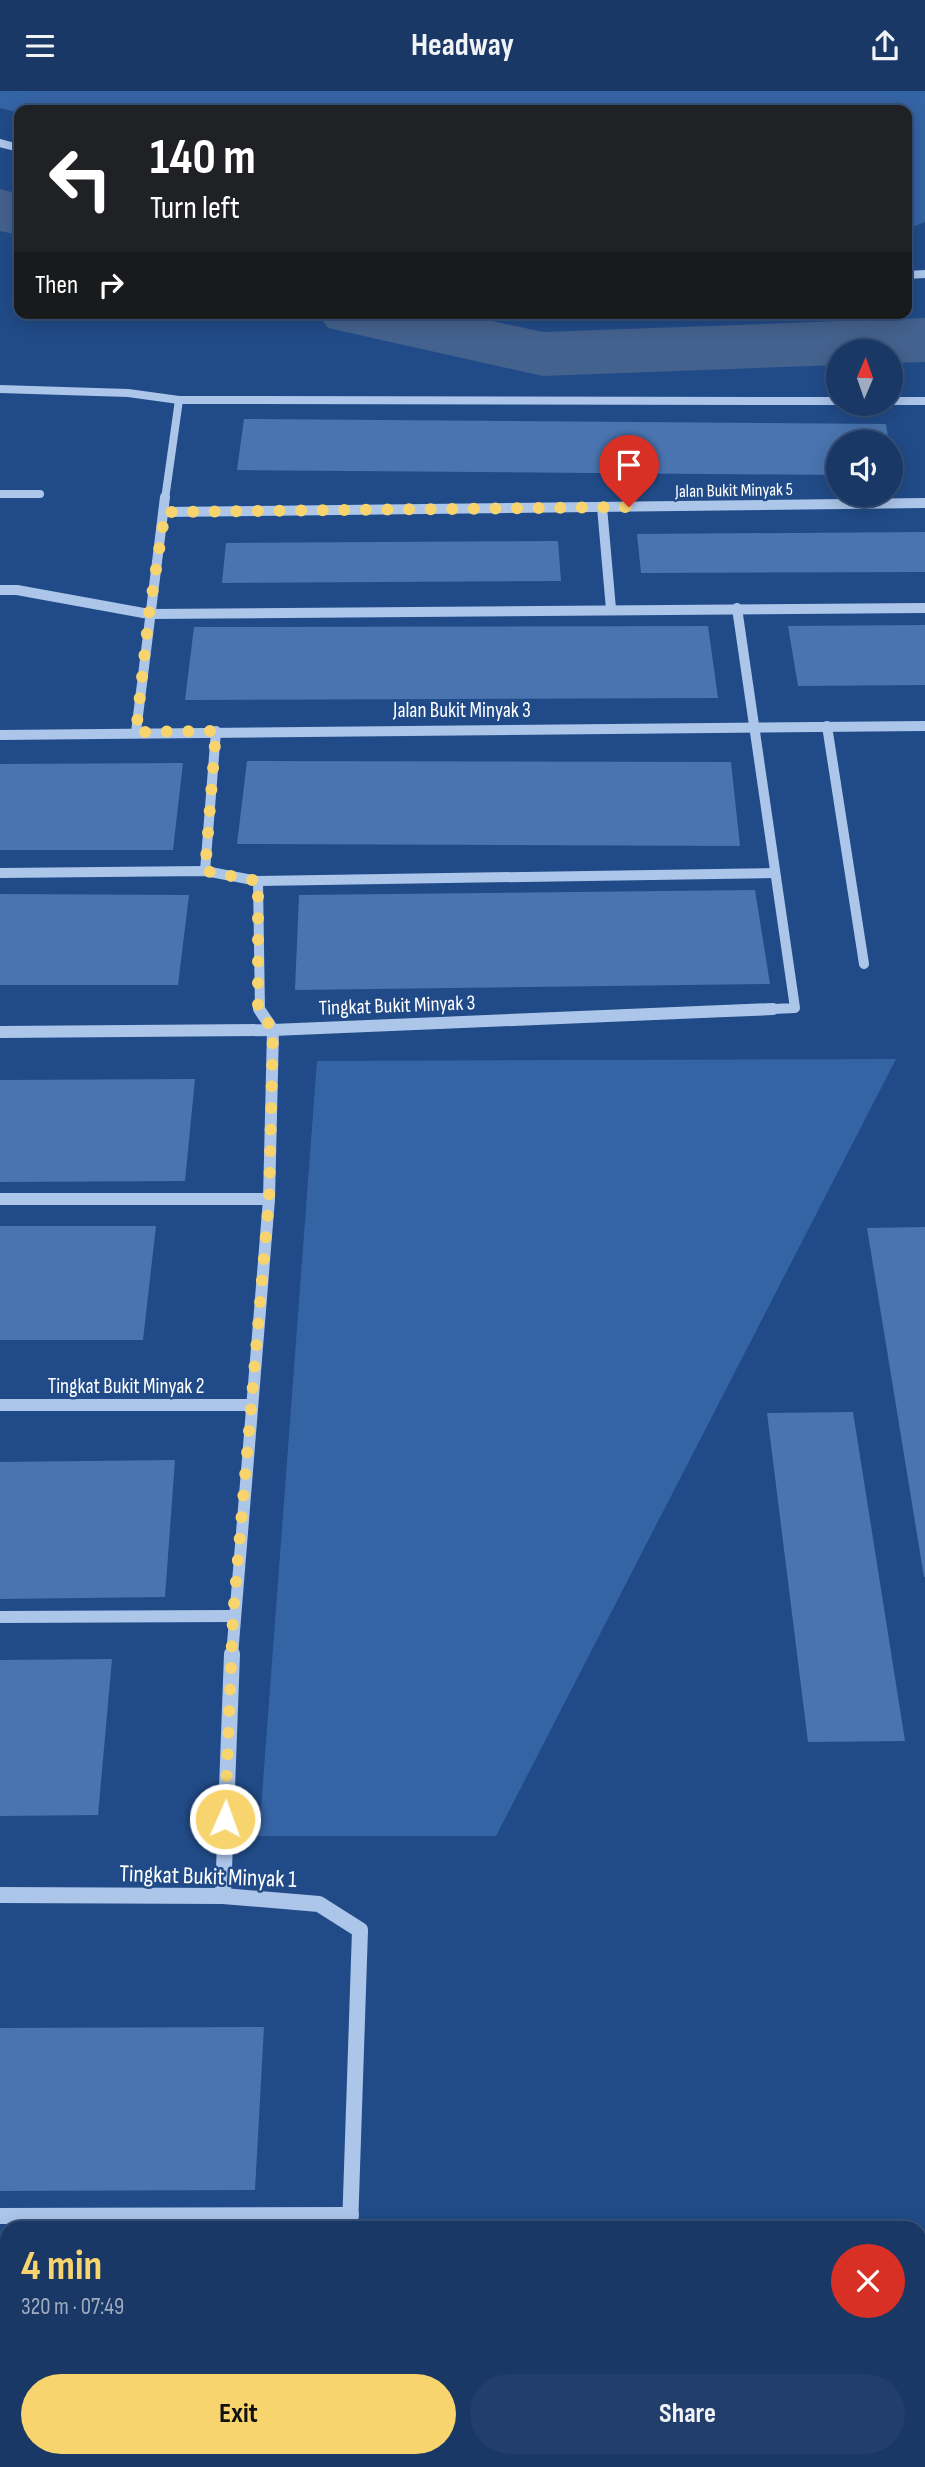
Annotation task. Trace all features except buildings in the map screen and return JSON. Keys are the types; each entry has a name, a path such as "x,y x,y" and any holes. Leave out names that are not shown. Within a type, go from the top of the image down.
{"street":[{"path":"0,389 128,393 179,400 826,401"},
{"path":"136,732 149,614 179,400"},
{"path":"903,401 925,401"},
{"path":"0,494 40,494"},
{"name":"Jalan Bukit Minyak 5","path":"165,512 925,503"},
{"path":"602,507 611,610"},
{"path":"0,590 16,590 149,614 925,608"},
{"path":"0,873 205,871 258,881 775,873 737,608"},
{"path":"827,726 864,964"},
{"name":"Jalan Bukit Minyak 3","path":"0,735 925,726"},
{"path":"205,871 216,731"},
{"name":"Tingkat Bukit Minyak 3","path":"0,1032 273,1030 795,1008 775,873"},
{"path":"223,1896 233,1616 269,1199 273,1030 258,1008 258,881"},
{"path":"0,1199 269,1199"},
{"name":"Tingkat Bukit Minyak 2","path":"0,1405 252,1405"},
{"path":"0,1617 233,1616"},
{"name":"Tingkat Bukit Minyak 1","path":"0,1895 223,1896 319,1904 360,1930 351,2221"},
{"path":"0,2215 351,2221"}],"shaded area":[{"path":"0,91 925,91 925,222 912,227 912,105 14,105 14,112 0,108"},
{"path":"896,1059 496,1836 259,1836 317,1061"}],"waterway":[{"path":"0,209 14,213"},
{"path":"381,319 543,354 925,340"}],"route":[{"path":"225,1819 233,1616 269,1199 273,1030 258,1008 258,881 205,871 216,731 136,732 149,614 165,512 629,507"}]}
